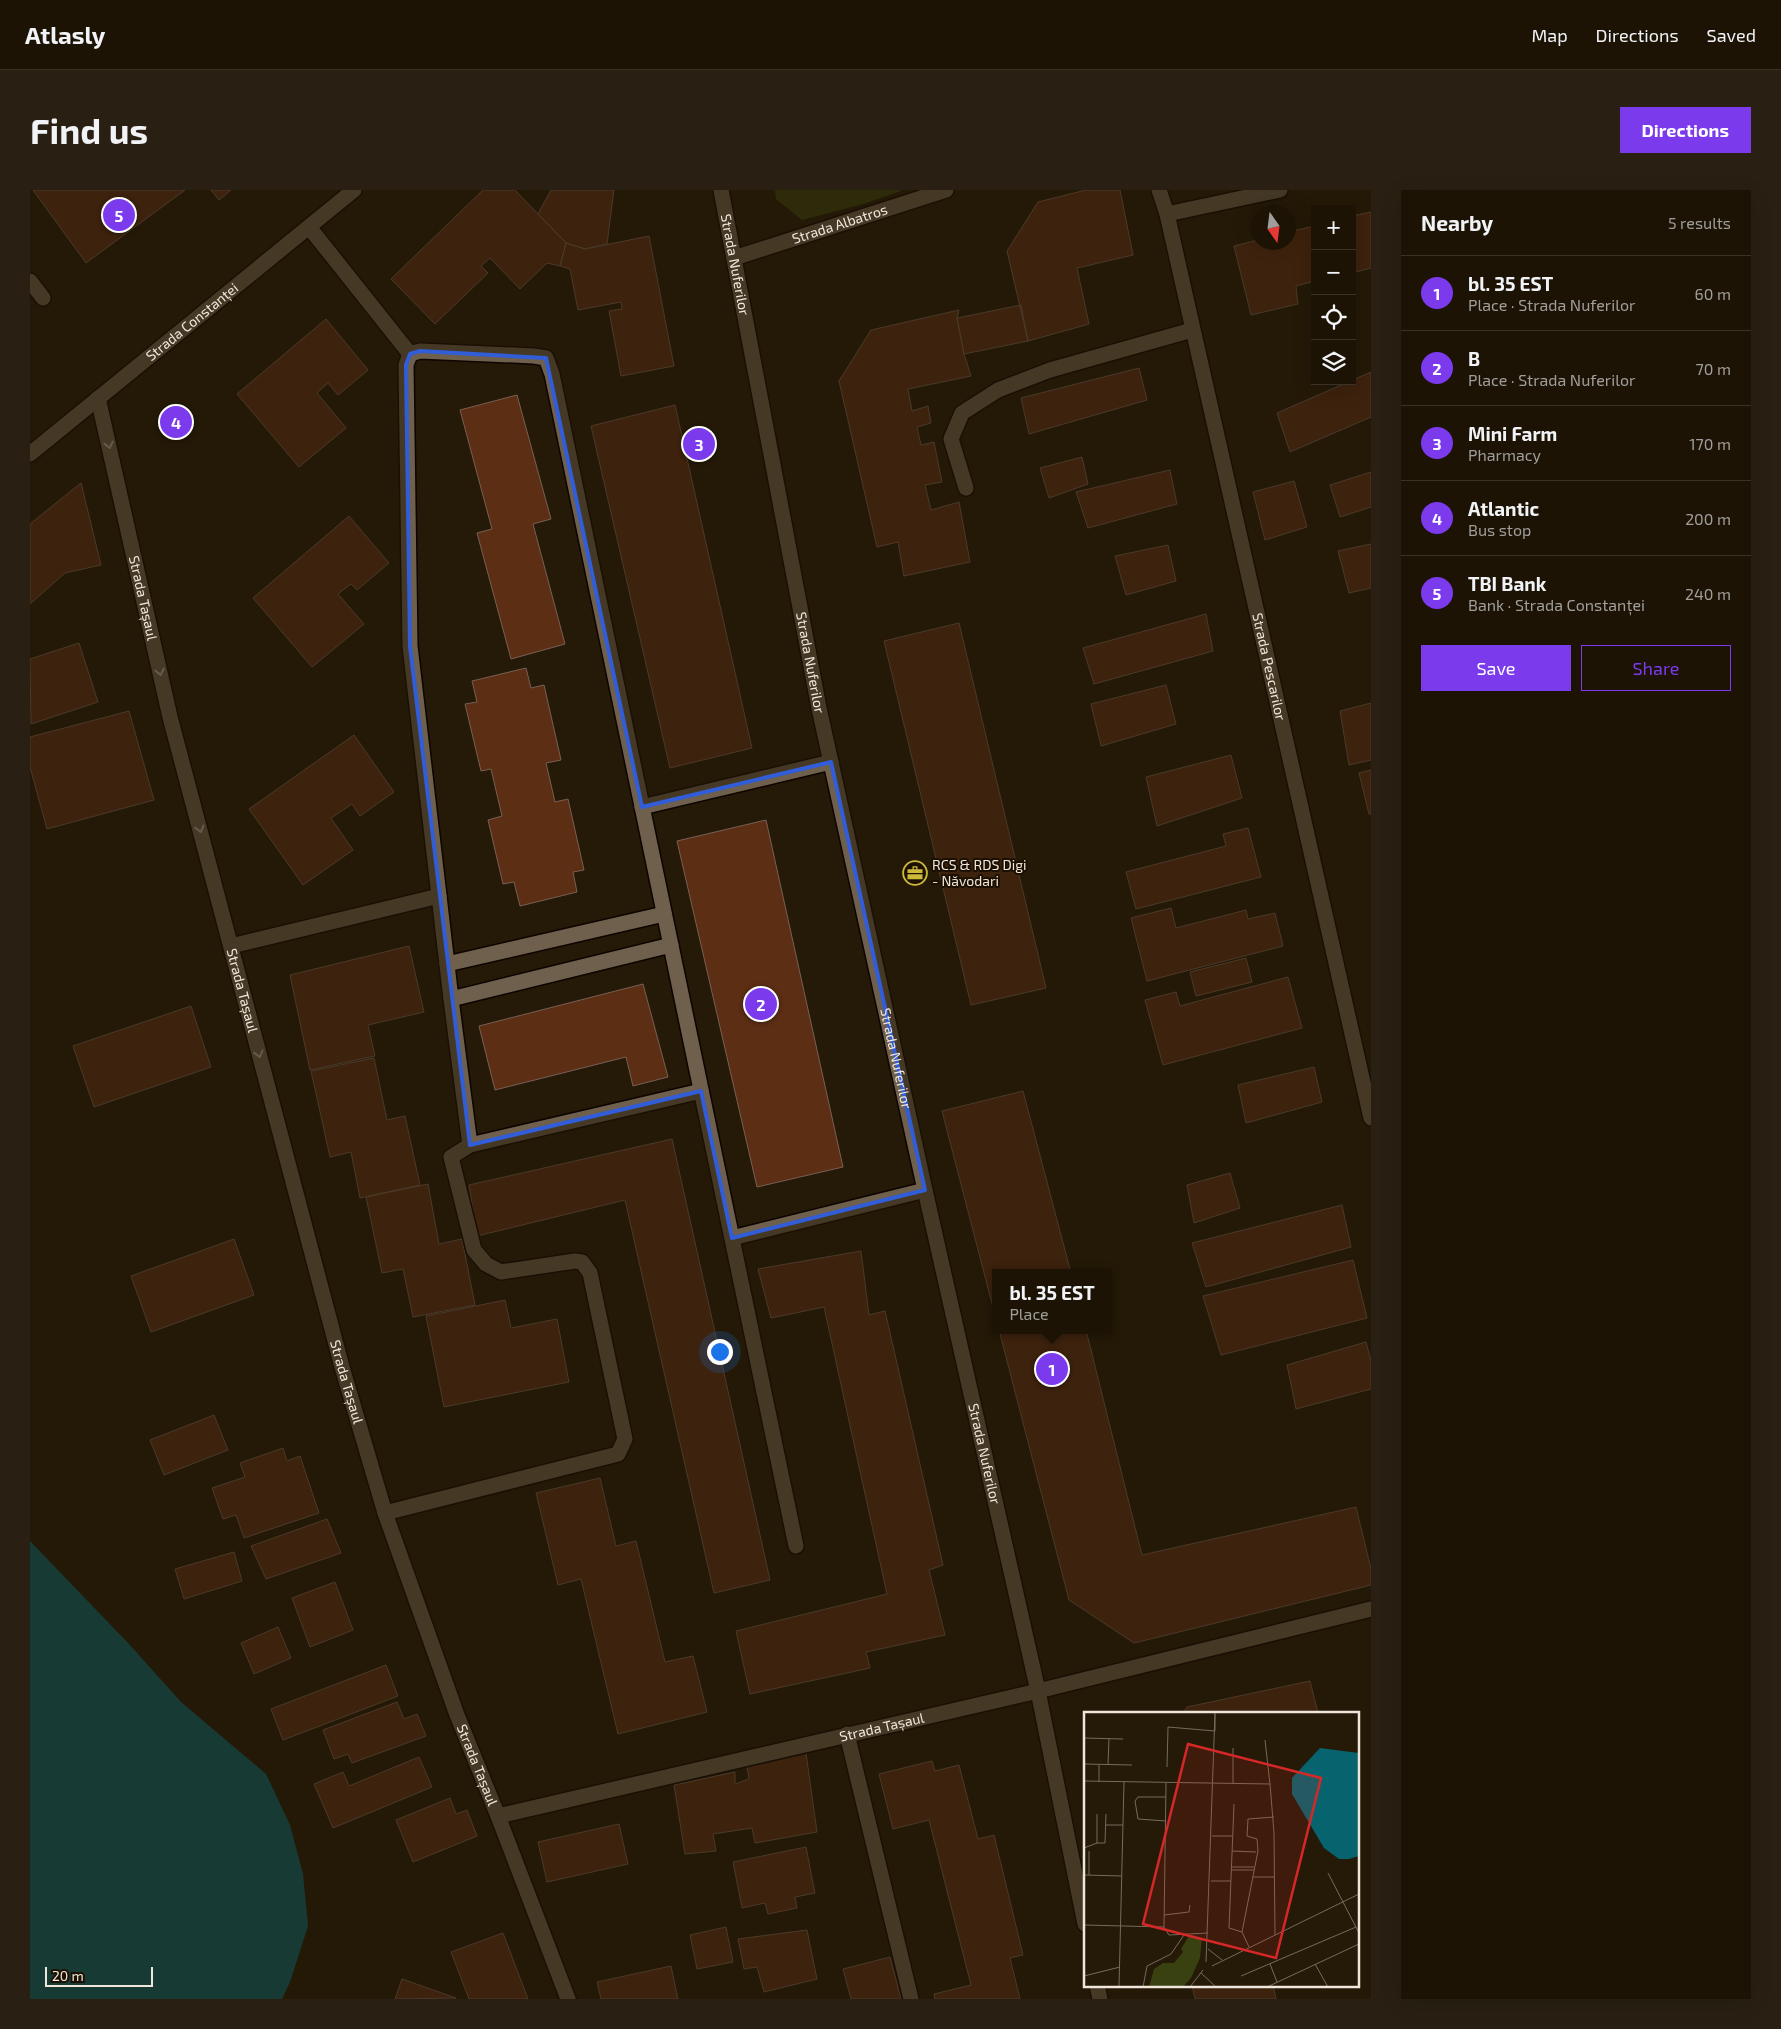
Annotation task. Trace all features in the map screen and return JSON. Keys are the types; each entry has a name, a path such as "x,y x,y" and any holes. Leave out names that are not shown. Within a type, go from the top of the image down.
{"street":[{"name":"Strada Constanței","path":"30,454 354,190"},
{"name":"Strada Nuferilor","path":"721,190 831,762 1038,1691 1084,1919"},
{"name":"Strada Albatros","path":"734,258 946,190"},
{"path":"1159,190 1167,214 1280,190"},
{"name":"Strada Pescarilor","path":"1167,214 1371,1118"},
{"path":"309,227 410,354"},
{"path":"30,282 43,298"},
{"path":"966,488 951,439 962,413 998,390 1050,370 1192,330"},
{"path":"410,354 420,351 534,356 546,358 552,374 796,1546"},
{"path":"410,354 406,365 410,646 470,1145"},
{"name":"Strada Tașaul","path":"98,398 170,717 342,1367 385,1512 457,1715 498,1816 1038,1691 1371,1609"},
{"path":"642,807 831,762"},
{"path":"231,946 439,896"},
{"path":"447,964 664,914"},
{"path":"451,999 671,945"},
{"path":"385,1512 618,1454 625,1439 590,1273 582,1262 575,1261 501,1272 486,1264 474,1250 451,1157 470,1145 701,1091"},
{"path":"732,1238 925,1190"},
{"path":"847,1734 911,1999"},
{"path":"498,1816 568,1999"},
{"path":"1097,1986 1100,1999"}],"highlighted area":[{"path":"420,351 546,358 642,807 831,762 925,1190 732,1238 701,1091 470,1145 410,646 406,365 410,354"}],"green space":[{"path":"775,190 901,191 863,204 802,220 776,199"}],"water":[{"path":"30,1541 129,1644 181,1702 266,1774 290,1825 303,1874 308,1926 290,1982 282,1999 30,1999"}],"building":[{"path":"33,190 185,190 86,263"},
{"path":"211,190 231,190 219,200"},
{"path":"483,190 515,190 566,243 560,266 547,263 520,289 490,258 481,266 488,273 435,324 391,279"},
{"path":"551,190 614,190 607,244 585,249 566,243 538,214"},
{"path":"1086,190 1120,190 1133,255 1077,268 1089,324 1028,341 1007,251 1038,202"},
{"path":"1371,212 1371,268 1356,272 1356,250 1356,215"},
{"path":"1311,227 1311,282 1296,286 1298,304 1251,315 1234,246 1251,242 1251,250 1296,250 1296,230"},
{"path":"649,236 674,366 621,376 609,311 622,309 621,302 578,310 570,269 560,266 566,243 585,249"},
{"path":"1021,305 1028,341 964,354 957,318"},
{"path":"959,310 957,318 964,354 971,376 908,389 912,411 928,406 931,423 917,427 921,445 934,442 942,482 925,485 931,510 959,502 970,562 904,576 898,542 877,547 839,381 871,330"},
{"path":"326,319 368,370 338,395 328,383 317,393 346,428 299,467 237,394"},
{"path":"1139,368 1147,400 1029,434 1021,398"},
{"path":"1371,372 1371,417 1290,452 1277,413 1341,385 1356,385 1356,379"},
{"path":"517,395 551,519 533,524 565,644 511,659 477,533 492,529 460,410"},
{"path":"675,405 752,748 670,768 591,426"},
{"path":"1082,457 1088,484 1049,498 1040,468"},
{"path":"1170,470 1177,504 1088,528 1076,492"},
{"path":"1371,472 1371,507 1340,517 1330,485"},
{"path":"1294,481 1307,527 1265,540 1253,492"},
{"path":"81,483 101,565 65,573 30,604 30,524"},
{"path":"349,516 389,563 357,590 351,584 338,594 364,624 312,667 253,598"},
{"path":"1371,544 1371,588 1349,593 1338,551"},
{"path":"1168,545 1176,581 1126,595 1115,556"},
{"path":"1206,614 1213,651 1094,684 1083,648"},
{"path":"959,623 1046,988 971,1005 884,641"},
{"path":"79,643 98,702 31,724 30,659"},
{"path":"526,668 531,688 544,685 561,760 546,763 555,802 568,799 584,870 573,872 577,892 520,906 514,882 503,884 488,820 502,816 491,769 481,771 465,704 477,702 472,681"},
{"path":"1166,685 1176,724 1101,746 1091,704"},
{"path":"1371,703 1371,760 1349,765 1340,711"},
{"path":"129,711 154,800 47,829 30,767 30,737"},
{"path":"354,735 394,792 360,816 352,804 331,818 353,850 303,885 249,809"},
{"path":"1231,755 1242,798 1157,826 1146,777"},
{"path":"1371,770 1371,814 1369,814 1359,773"},
{"path":"766,820 843,1167 757,1187 677,841"},
{"path":"1248,828 1261,877 1136,909 1126,872 1226,846 1223,834"},
{"path":"1171,908 1176,928 1246,910 1248,919 1275,913 1283,946 1147,981 1131,918"},
{"path":"409,946 424,1012 368,1025 375,1056 310,1070 290,975"},
{"path":"1246,958 1252,982 1196,996 1190,972"},
{"path":"1288,977 1302,1028 1163,1065 1145,1000 1176,992 1180,1006"},
{"path":"643,984 668,1077 633,1086 626,1057 495,1090 479,1026"},
{"path":"191,1006 211,1067 94,1107 73,1046"},
{"path":"374,1058 387,1120 405,1116 420,1185 360,1198 351,1152 330,1157 311,1071"},
{"path":"1314,1067 1322,1102 1246,1123 1238,1085"},
{"path":"1023,1091 1070,1269 992,1269 992,1304 942,1111"},
{"path":"672,1139 770,1580 714,1593 625,1200 477,1236 469,1185"},
{"path":"1230,1173 1240,1208 1194,1223 1187,1185"},
{"path":"428,1184 439,1244 462,1239 475,1305 413,1317 403,1269 382,1273 366,1197"},
{"path":"1342,1205 1351,1247 1206,1287 1192,1243"},
{"path":"234,1239 254,1295 151,1332 131,1276"},
{"path":"861,1251 869,1315 885,1311 943,1565 929,1570 945,1635 866,1652 870,1668 750,1694 736,1631 887,1594 824,1307 771,1318 758,1269"},
{"path":"1353,1260 1367,1318 1221,1355 1203,1296"},
{"path":"505,1300 511,1328 557,1319 569,1382 444,1407 426,1316"},
{"path":"1000,1334 1087,1334 1142,1555 1356,1507 1371,1569 1371,1585 1134,1643 1069,1600"},
{"path":"1366,1342 1371,1361 1371,1389 1296,1409 1287,1365"},
{"path":"214,1415 228,1450 164,1475 150,1440"},
{"path":"283,1448 287,1461 300,1456 319,1513 244,1538 236,1515 223,1519 212,1488 245,1477 240,1463"},
{"path":"600,1478 616,1546 636,1541 665,1662 693,1656 707,1712 618,1734 581,1579 558,1585 536,1493"},
{"path":"327,1519 341,1553 266,1579 251,1546"},
{"path":"234,1552 242,1581 184,1599 175,1569"},
{"path":"335,1582 353,1630 310,1647 292,1598"},
{"path":"278,1627 291,1658 254,1674 241,1643"},
{"path":"386,1665 398,1696 283,1740 271,1709"},
{"path":"1310,1681 1318,1712 1184,1712 1187,1707"},
{"path":"397,1702 404,1719 417,1714 426,1736 352,1763 348,1754 334,1759 323,1730"},
{"path":"806,1753 817,1832 755,1843 752,1828 713,1834 716,1851 685,1854 674,1785 735,1772 735,1784 749,1779 747,1767"},
{"path":"419,1757 432,1787 333,1828 314,1784 343,1772 349,1786"},
{"path":"932,1761 935,1771 959,1765 978,1839 994,1835 1023,1955 1010,1958 1020,1999 935,1999 934,1994 971,1985 929,1820 893,1829 879,1774"},
{"path":"450,1798 456,1814 467,1810 477,1836 413,1862 396,1820"},
{"path":"619,1824 628,1864 547,1882 538,1842"},
{"path":"806,1847 815,1893 795,1897 797,1908 768,1914 765,1903 742,1908 733,1862"},
{"path":"726,1927 733,1962 697,1969 690,1935"},
{"path":"807,1930 817,1979 764,1992 757,1967 744,1969 738,1939"},
{"path":"503,1933 528,1999 469,1999 451,1952"},
{"path":"890,1957 901,1999 851,1999 843,1969"},
{"path":"671,1966 678,1999 601,1999 597,1982"},
{"path":"402,1979 456,1998 395,1999"},
{"path":"1192,1986 1273,1986 1276,1999 1195,1999"}],"place":[{"name":"TBI Bank","path":"119,215"},
{"name":"Atlantic","path":"176,422"},
{"name":"Mini Farm","path":"699,444"},
{"name":"RCS & RDS Digi - Năvodari","path":"915,873"},
{"name":"B","path":"761,1004"},
{"name":"bl. 35 EST","path":"1052,1369"}]}
